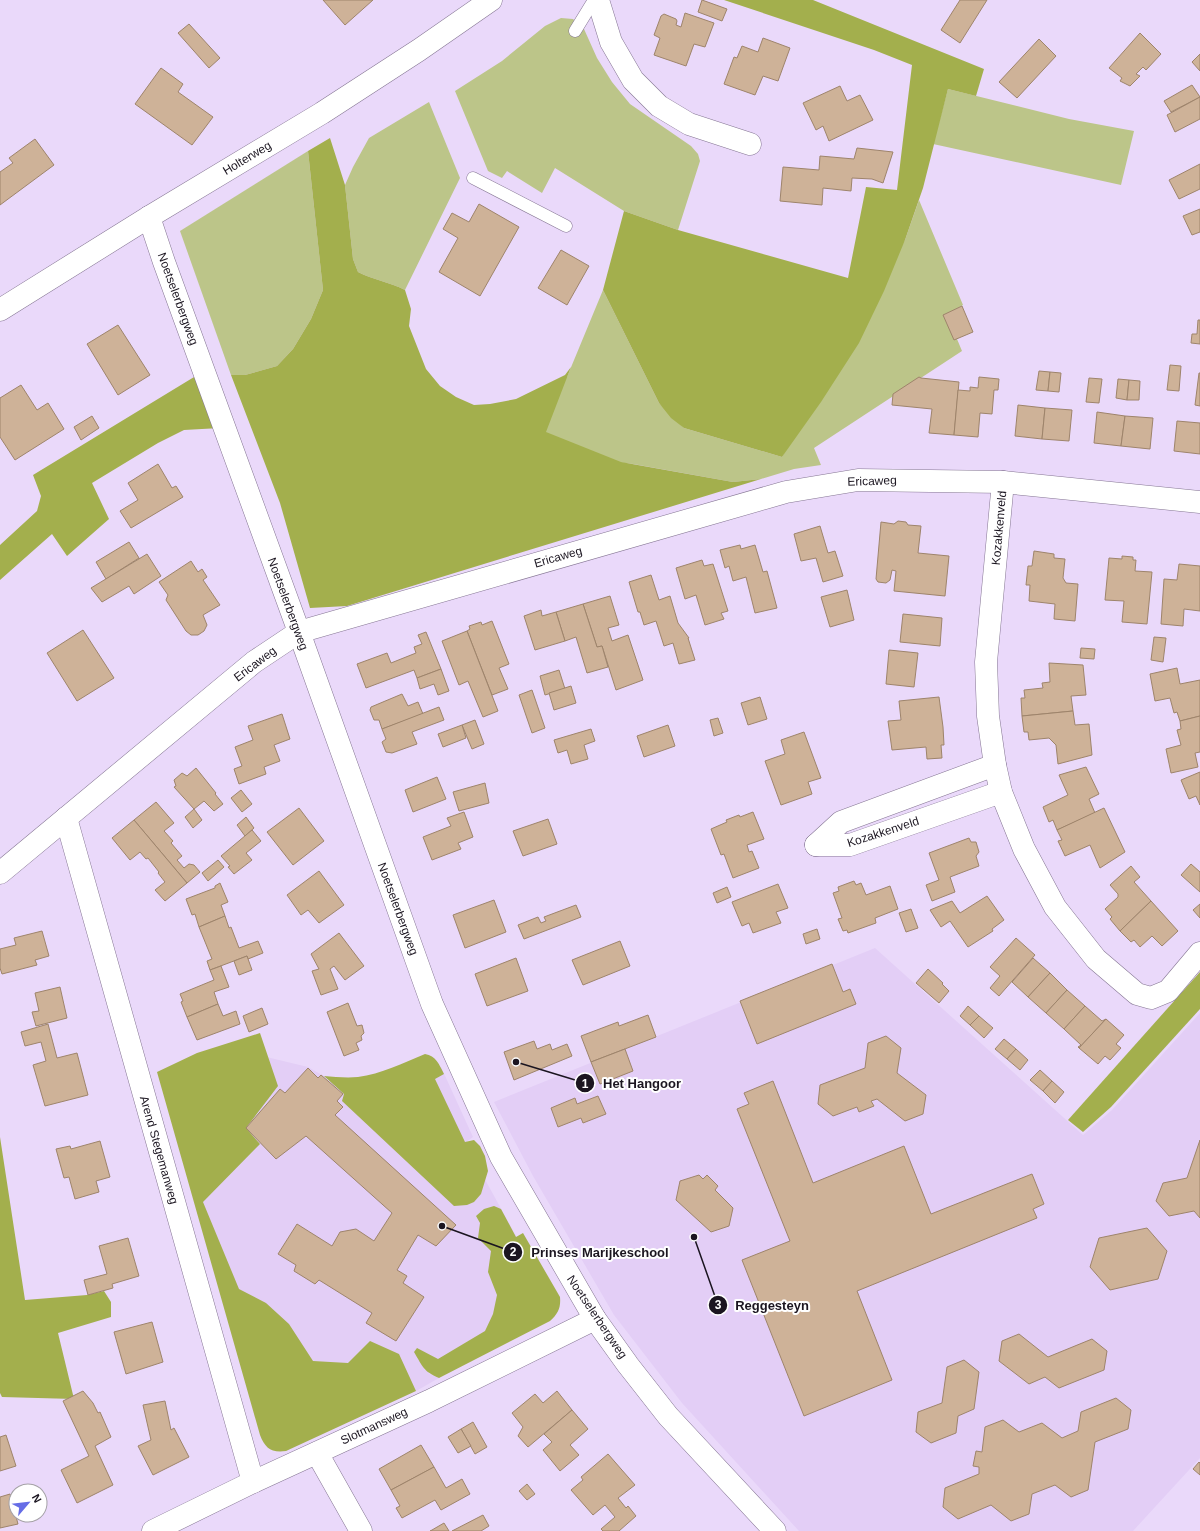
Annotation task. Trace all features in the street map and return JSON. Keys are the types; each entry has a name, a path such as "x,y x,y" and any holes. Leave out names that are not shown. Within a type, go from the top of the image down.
{"street":[{"name":"Holterweg","path":"0,310 149,217 329,109 419,50 491,0"},
{"path":"598,0 611,42 633,80 659,106 690,124 750,144"},
{"name":"Noetselerbergweg","path":"149,217 432,1004 501,1157 595,1319 668,1416 775,1531"},
{"name":"Ericaweg","path":"0,873 254,662 299,632 786,492 858,480 1003,482 1200,502"},
{"name":"Kozakkenveld","path":"1003,482 986,662 988,716 995,765 1001,792 1024,849 1055,907 1096,959 1137,994 1151,998 1168,990 1200,953"},
{"name":"Kozakkenveld","path":"995,765 841,822 816,845 850,845 1001,792"},
{"name":"Arend Stegemanweg","path":"66,818 253,1482"},
{"name":"Slotmansweg","path":"153,1531 253,1482 429,1401 595,1319"},
{"path":"317,1453 361,1531"}],"lane":[{"path":"575,31 594,0"},
{"path":"473,178 566,226"}],"shaded area":[{"path":"875,948 1083,1135 1112,1110 1200,1013 1200,1458 1133,1531 799,1531 682,1403 614,1315 533,1176 494,1102"},
{"path":"229,1048 308,1067 352,1092 441,1067 473,1137 465,1143 549,1296 428,1373 439,1378 416,1391 410,1380 269,1437 176,1108"}],"green space":[{"path":"724,0 813,0 984,69 976,96 948,89 923,188 905,240 884,291 859,343 821,402 782,457 684,428 671,418 659,403 603,290 624,211 678,230 848,278 866,187 897,190 912,65 874,50"},
{"path":"561,18 573,19 584,29 597,58 612,82 630,104 691,146 698,154 700,161 678,230 624,211 555,168 542,193 507,171 502,178 488,171 455,91 502,61 545,26"},
{"path":"948,89 1069,119 1134,131 1121,185 933,144"},
{"path":"429,102 460,178 405,290 358,272 353,259 345,185 369,138"},
{"path":"330,138 345,185 353,259 358,272 405,290 411,309 409,326 426,369 440,386 456,397 474,405 490,404 516,399 565,375 571,367 546,432 621,462 733,482 761,479 347,606 310,608 280,503 231,375 245,375 277,366 293,349 311,319 323,290 308,151"},
{"path":"308,151 323,290 311,319 293,349 277,366 245,375 231,375 180,231"},
{"path":"919,200 963,305 947,315 962,351 814,448 821,465 794,469 761,479 733,482 633,464 547,454 537,395 567,377 603,290 659,403 684,428 782,457 905,240"},
{"path":"199,374 220,428 184,430 158,443 92,483 109,519 67,556 52,534 0,580 0,545 37,511 41,496 33,475"},
{"path":"1200,972 1200,1009 1111,1107 1083,1132 1068,1120"},
{"path":"260,1033 278,1086 246,1128 260,1144 203,1202 239,1289 266,1303 289,1324 313,1361 348,1363 370,1341 399,1354 416,1391 286,1451 269,1449 260,1435 157,1072 197,1053"},
{"path":"425,1054 435,1059 444,1074 435,1079 465,1142 474,1140 480,1146 485,1156 488,1171 481,1194 474,1202 467,1205 454,1206 342,1101 344,1094 324,1076 367,1076 392,1068"},
{"path":"0,1137 25,1300 87,1295 104,1291 111,1302 111,1317 58,1333 74,1399 2,1397 0,1393"},
{"path":"494,1206 501,1209 516,1237 523,1233 560,1297 559,1308 555,1316 550,1321 439,1378 426,1371 414,1352 417,1348 438,1359 485,1331 493,1314 497,1295 488,1272 491,1251 478,1238 480,1223 476,1216 484,1209"}],"building":[{"path":"323,0 373,0 345,25"},
{"path":"702,0 727,9 722,21 698,12"},
{"path":"960,0 987,0 960,43 941,30"},
{"path":"685,13 714,23 705,47 694,44 686,66 654,55 660,38 654,35 661,16 664,14 676,19 676,25 681,27"},
{"path":"189,24 220,58 209,68 178,33"},
{"path":"1140,33 1161,54 1146,70 1143,67 1136,74 1140,76 1130,86 1120,81 1122,78 1109,68"},
{"path":"763,38 790,48 778,81 763,76 755,95 724,84 734,57 737,58 742,46 758,52"},
{"path":"1039,39 1056,56 1017,98 999,82"},
{"path":"1200,54 1200,71 1192,62"},
{"path":"161,68 183,84 178,92 213,117 192,145 135,104"},
{"path":"1192,85 1200,97 1171,112 1164,101"},
{"path":"840,86 847,101 860,95 873,120 829,141 823,126 816,130 803,103"},
{"path":"1200,97 1200,119 1175,132 1167,115"},
{"path":"35,139 54,165 0,205 0,172 13,163 9,158"},
{"path":"857,148 893,152 883,183 872,179 852,178 851,191 823,188 822,205 780,201 783,167 819,170 820,156 854,159"},
{"path":"1200,164 1200,189 1179,199 1169,180"},
{"path":"479,204 519,227 480,296 439,272 458,238 443,229 452,213 469,222"},
{"path":"1200,209 1200,232 1192,235 1183,216"},
{"path":"561,250 589,266 567,305 538,288"},
{"path":"962,306 973,332 954,340 943,315"},
{"path":"1198,320 1200,320 1200,344 1191,343 1192,334 1197,334"},
{"path":"118,325 150,375 118,395 87,344"},
{"path":"1170,365 1181,366 1179,391 1167,390"},
{"path":"1039,371 1050,372 1048,391 1036,390"},
{"path":"1050,372 1061,373 1059,392 1048,391"},
{"path":"1200,373 1200,406 1195,405"},
{"path":"919,377 959,382 954,435 929,433 932,409 892,405 893,394"},
{"path":"979,377 999,379 998,390 994,390 992,414 980,413 978,437 954,435 958,390 970,391 970,387 978,388"},
{"path":"1089,378 1102,379 1099,403 1086,402"},
{"path":"1118,379 1129,380 1127,400 1116,398"},
{"path":"1129,380 1140,381 1139,400 1127,400"},
{"path":"21,385 37,410 48,403 64,429 15,460 0,437 0,398"},
{"path":"1018,405 1045,408 1042,439 1015,436"},
{"path":"1045,408 1072,410 1069,441 1042,439"},
{"path":"1097,412 1125,416 1121,446 1094,443"},
{"path":"92,416 99,428 81,440 74,427"},
{"path":"1125,416 1153,418 1150,449 1121,446"},
{"path":"1177,421 1200,423 1200,454 1174,451"},
{"path":"158,464 172,488 176,486 183,497 131,528 120,511 138,500 128,483"},
{"path":"898,521 906,522 908,525 921,526 918,553 949,556 945,596 894,591 896,571 892,570 890,580 886,583 878,582 876,579 881,522 894,524"},
{"path":"820,526 828,553 835,551 843,576 823,582 816,558 801,561 794,534"},
{"path":"129,542 139,558 106,579 96,562"},
{"path":"740,545 741,549 755,545 763,572 767,571 777,608 755,613 746,577 733,581 729,566 725,568 720,550"},
{"path":"1034,551 1054,554 1054,558 1065,559 1063,578 1066,583 1078,584 1075,621 1054,619 1055,604 1029,601 1030,585 1026,585 1028,566 1032,566"},
{"path":"147,554 161,576 134,594 129,586 102,602 91,588"},
{"path":"1122,556 1133,557 1133,560 1136,560 1135,571 1152,572 1147,624 1122,622 1124,601 1105,600 1109,558 1122,559"},
{"path":"702,560 704,566 713,564 728,611 721,613 724,619 705,625 696,595 685,599 676,568"},
{"path":"191,561 198,572 202,569 207,577 203,580 220,605 203,615 207,625 204,631 198,635 191,635 186,631 166,600 168,595 159,582"},
{"path":"1179,564 1200,566 1200,611 1184,609 1183,626 1161,624 1164,579 1177,580"},
{"path":"651,575 659,600 670,596 678,623 689,638 695,660 679,664 673,643 664,646 656,621 644,625 640,612 638,612 629,582"},
{"path":"847,590 854,620 830,627 821,597"},
{"path":"610,596 619,625 608,628 612,641 628,635 643,680 616,690 602,646 597,647 583,604"},
{"path":"583,604 597,647 602,646 608,667 587,673 576,637 565,641 556,612"},
{"path":"541,610 542,616 556,612 565,641 535,650 524,616"},
{"path":"903,614 942,618 940,646 900,642"},
{"path":"492,621 509,664 499,668 508,689 492,695 467,631 470,629 469,626 481,622 482,625"},
{"path":"83,630 114,678 77,701 47,653"},
{"path":"467,631 498,711 483,717 468,681 459,685 442,641"},
{"path":"426,632 441,669 417,678 414,670 366,688 357,664 387,653 391,663 416,653 414,647 422,644 418,635"},
{"path":"1154,637 1166,638 1163,662 1151,660"},
{"path":"1081,648 1095,649 1094,659 1080,658"},
{"path":"889,650 918,653 914,687 886,684"},
{"path":"1049,663 1083,665 1086,695 1071,696 1073,711 1022,716 1021,698 1025,698 1024,690 1043,688 1042,683 1050,682"},
{"path":"1177,668 1180,684 1200,680 1200,716 1180,721 1177,712 1174,713 1170,698 1155,701 1150,674"},
{"path":"441,669 449,691 438,695 434,684 420,689 417,678"},
{"path":"559,670 565,689 545,695 540,676"},
{"path":"571,686 576,703 554,710 549,693"},
{"path":"532,690 545,728 532,733 519,695"},
{"path":"402,694 408,706 418,702 423,714 382,729 379,720 374,720 370,710 371,707"},
{"path":"760,697 767,719 748,725 741,703"},
{"path":"939,697 944,745 941,745 942,758 927,759 926,747 892,750 888,721 901,720 899,701"},
{"path":"439,707 444,720 412,732 417,744 392,753 386,752 382,742 386,739 382,729"},
{"path":"1073,711 1075,725 1089,724 1092,755 1058,764 1056,745 1049,738 1029,740 1028,732 1024,732 1022,716"},
{"path":"282,714 290,739 274,745 280,761 264,767 266,774 239,784 234,769 242,766 235,747 253,740 248,726"},
{"path":"1200,716 1200,752 1195,753 1198,767 1171,773 1166,749 1181,745 1177,730 1181,729 1180,721"},
{"path":"718,718 723,733 714,736 710,720"},
{"path":"475,720 484,744 472,749 462,725"},
{"path":"462,725 466,738 443,747 438,734"},
{"path":"668,725 675,746 644,757 637,736"},
{"path":"591,729 595,741 584,745 588,759 571,764 567,750 558,753 554,740"},
{"path":"804,732 821,778 808,782 812,794 781,805 765,761 785,754 781,740"},
{"path":"1086,767 1099,794 1089,799 1095,813 1057,830 1053,820 1049,822 1043,807 1068,795 1059,775"},
{"path":"196,768 223,804 214,811 204,801 194,809 174,787 176,786 174,780 182,773 187,776"},
{"path":"1200,772 1200,805 1196,796 1189,799 1181,780"},
{"path":"437,777 446,799 413,812 405,790"},
{"path":"485,783 489,803 459,811 453,792"},
{"path":"241,790 252,804 242,812 231,798"},
{"path":"156,802 174,823 164,831 173,841 171,843 182,856 177,860 184,868 189,864 194,865 200,872 187,883 134,820"},
{"path":"299,808 324,841 293,865 267,832"},
{"path":"1104,808 1125,852 1100,868 1090,845 1065,856 1058,841 1062,840 1057,830"},
{"path":"194,809 202,820 193,828 185,817"},
{"path":"464,812 473,837 458,843 461,849 432,860 423,837 451,826 447,818"},
{"path":"753,812 764,839 747,845 749,852 752,851 759,868 733,878 724,854 721,855 711,829 727,822 726,820"},
{"path":"246,817 254,828 245,836 237,825"},
{"path":"548,819 557,844 523,856 513,831"},
{"path":"134,820 187,883 165,901 155,890 165,882 148,858 146,859 140,852 130,860 112,838"},
{"path":"252,830 261,841 246,853 252,860 234,874 228,867 230,866 221,856"},
{"path":"969,838 971,842 976,842 979,852 976,856 979,866 950,877 955,892 932,901 926,885 939,880 929,853"},
{"path":"218,860 224,867 208,881 202,873"},
{"path":"1191,864 1200,872 1200,892 1181,875"},
{"path":"1131,866 1140,877 1134,882 1151,901 1120,931 1110,919 1112,917 1105,909 1118,897 1118,894 1110,885"},
{"path":"319,871 344,905 319,923 308,910 301,915 287,895"},
{"path":"854,881 856,885 861,883 866,895 890,886 898,909 875,918 876,923 848,933 847,930 843,931 838,919 842,918 833,893 839,891 838,887"},
{"path":"220,883 228,902 221,905 225,916 199,927 195,914 192,915 186,899 215,888 215,886"},
{"path":"778,884 788,908 776,912 781,923 753,933 749,923 742,926 732,902"},
{"path":"727,887 731,897 717,903 713,893"},
{"path":"987,896 1004,920 992,929 993,931 968,947 950,921 941,927 930,910 952,901 960,913"},
{"path":"494,900 506,932 465,948 453,915"},
{"path":"1151,901 1178,931 1162,946 1152,936 1140,947 1134,940 1131,942 1120,931"},
{"path":"1200,904 1200,918 1193,910"},
{"path":"576,905 581,917 524,939 518,925 538,917 541,923 546,921 544,917"},
{"path":"911,909 918,928 906,932 899,913"},
{"path":"225,916 239,948 258,941 263,953 248,959 247,956 210,970 207,961 212,959 199,927"},
{"path":"817,929 820,939 806,944 803,934"},
{"path":"42,931 49,956 35,960 37,965 2,974 0,968 0,949 16,945 14,938"},
{"path":"339,933 364,966 345,980 334,966 330,969 338,989 321,995 312,971 319,969 311,954"},
{"path":"1016,938 1035,955 999,996 990,988 1000,976 990,967"},
{"path":"620,941 630,966 583,985 572,960"},
{"path":"247,956 252,970 239,975 234,961"},
{"path":"516,958 528,991 487,1006 475,974"},
{"path":"1033,958 1050,973 1028,997 1012,982"},
{"path":"832,964 843,992 850,989 856,1004 757,1044 740,1001"},
{"path":"221,966 229,987 214,992 218,1004 187,1017 181,1002 183,1001 180,994 214,980 210,970"},
{"path":"928,969 949,991 939,1003 916,983"},
{"path":"1050,973 1067,990 1046,1013 1028,997"},
{"path":"60,987 67,1018 36,1026 32,1012 39,1011 35,993"},
{"path":"1067,990 1085,1006 1064,1029 1046,1013"},
{"path":"348,1003 357,1026 362,1025 364,1033 361,1036 362,1040 356,1043 359,1050 344,1056 327,1012"},
{"path":"218,1004 223,1016 236,1011 240,1024 197,1040 187,1017"},
{"path":"968,1006 979,1016 970,1025 960,1016"},
{"path":"1085,1006 1102,1021 1106,1019 1079,1048 1078,1047 1081,1045 1064,1029"},
{"path":"262,1008 268,1024 249,1032 243,1016"},
{"path":"648,1015 656,1037 591,1062 581,1036 618,1022 619,1026"},
{"path":"979,1016 993,1028 984,1038 970,1025"},
{"path":"1106,1019 1124,1035 1116,1044 1121,1048 1110,1060 1105,1056 1098,1064 1079,1048"},
{"path":"48,1024 57,1058 77,1053 88,1095 45,1106 33,1065 46,1061 41,1042 25,1046 21,1032"},
{"path":"886,1036 901,1048 897,1073 926,1095 923,1114 905,1121 877,1099 871,1101 874,1106 859,1112 857,1107 833,1116 818,1104 820,1085 865,1068 868,1043"},
{"path":"1004,1039 1016,1049 1007,1059 995,1049"},
{"path":"534,1041 537,1049 550,1044 552,1050 567,1044 572,1056 514,1080 504,1052"},
{"path":"625,1049 633,1071 600,1084 591,1062"},
{"path":"1016,1049 1028,1060 1020,1070 1007,1059"},
{"path":"308,1068 318,1078 321,1075 343,1094 337,1101 343,1107 335,1115 456,1225 436,1246 418,1235 397,1270 407,1276 403,1283 424,1297 396,1341 366,1323 372,1313 319,1280 315,1284 294,1271 296,1265 278,1254 297,1224 332,1246 340,1232 356,1229 374,1241 392,1213 306,1136 276,1159 246,1128 280,1089 285,1093"},
{"path":"1040,1070 1052,1081 1043,1091 1030,1080"},
{"path":"773,1081 813,1183 904,1146 931,1214 1032,1174 1044,1204 1033,1209 1037,1218 857,1291 892,1380 804,1416 742,1260 790,1241 737,1109 749,1104 744,1093"},
{"path":"1052,1081 1064,1092 1055,1103 1043,1091"},
{"path":"598,1096 606,1114 583,1123 581,1118 558,1127 551,1108 575,1098 577,1104"},
{"path":"1200,1140 1200,1218 1194,1211 1169,1216 1156,1201 1163,1183 1187,1178"},
{"path":"100,1141 110,1177 96,1181 99,1192 75,1199 69,1177 64,1178 56,1149 70,1146 71,1149"},
{"path":"699,1175 703,1179 707,1175 718,1186 715,1190 733,1208 729,1226 711,1232 676,1200 680,1181"},
{"path":"1147,1228 1167,1251 1158,1279 1110,1290 1090,1267 1099,1238"},
{"path":"128,1238 139,1276 112,1284 113,1288 88,1295 84,1280 107,1274 99,1246"},
{"path":"152,1322 163,1362 126,1374 114,1332"},
{"path":"1019,1334 1048,1357 1092,1339 1107,1351 1104,1370 1059,1388 1045,1377 1029,1384 999,1361 1002,1341"},
{"path":"964,1360 979,1372 974,1409 958,1416 956,1433 931,1443 916,1432 918,1412 942,1403 947,1367"},
{"path":"83,1391 93,1403 98,1413 100,1412 111,1437 95,1446 113,1485 77,1503 61,1470 89,1456 63,1401"},
{"path":"557,1391 572,1410 528,1447 518,1436 523,1427 512,1413 535,1394 543,1403"},
{"path":"1116,1398 1131,1410 1128,1429 1095,1442 1088,1490 1071,1497 1055,1485 1032,1494 1029,1514 1011,1521 991,1505 958,1519 943,1507 945,1488 979,1474 979,1467 973,1466 976,1451 982,1452 985,1427 1003,1420 1019,1432 1042,1423 1062,1438 1078,1431 1081,1412"},
{"path":"165,1401 171,1430 174,1428 189,1457 153,1475 138,1446 151,1440 143,1405"},
{"path":"572,1410 588,1429 570,1445 579,1455 560,1471 543,1450 552,1442 544,1434"},
{"path":"473,1422 487,1447 475,1454 461,1429"},
{"path":"461,1429 471,1446 458,1453 448,1437"},
{"path":"6,1435 16,1466 0,1471 0,1437"},
{"path":"421,1445 434,1467 391,1490 379,1469"},
{"path":"608,1454 635,1485 618,1498 626,1508 628,1506 636,1516 619,1531 603,1531 601,1529 615,1517 605,1505 593,1515 571,1490 583,1480 581,1477"},
{"path":"1199,1462 1200,1463 1200,1475 1193,1469"},
{"path":"434,1467 446,1488 462,1479 470,1494 441,1510 435,1500 402,1518 396,1508 400,1506 391,1490"},
{"path":"527,1484 535,1494 527,1500 519,1491"},
{"path":"8,1495 8,1523 18,1524 0,1528 0,1497"},
{"path":"483,1515 489,1526 481,1531 452,1531"},
{"path":"444,1523 449,1531 430,1531 432,1530"}],"place":[{"name":"Het Hangoor","path":"516,1062"},
{"name":"Prinses Marijkeschool","path":"442,1226"},
{"name":"Reggesteyn","path":"694,1237"}]}
